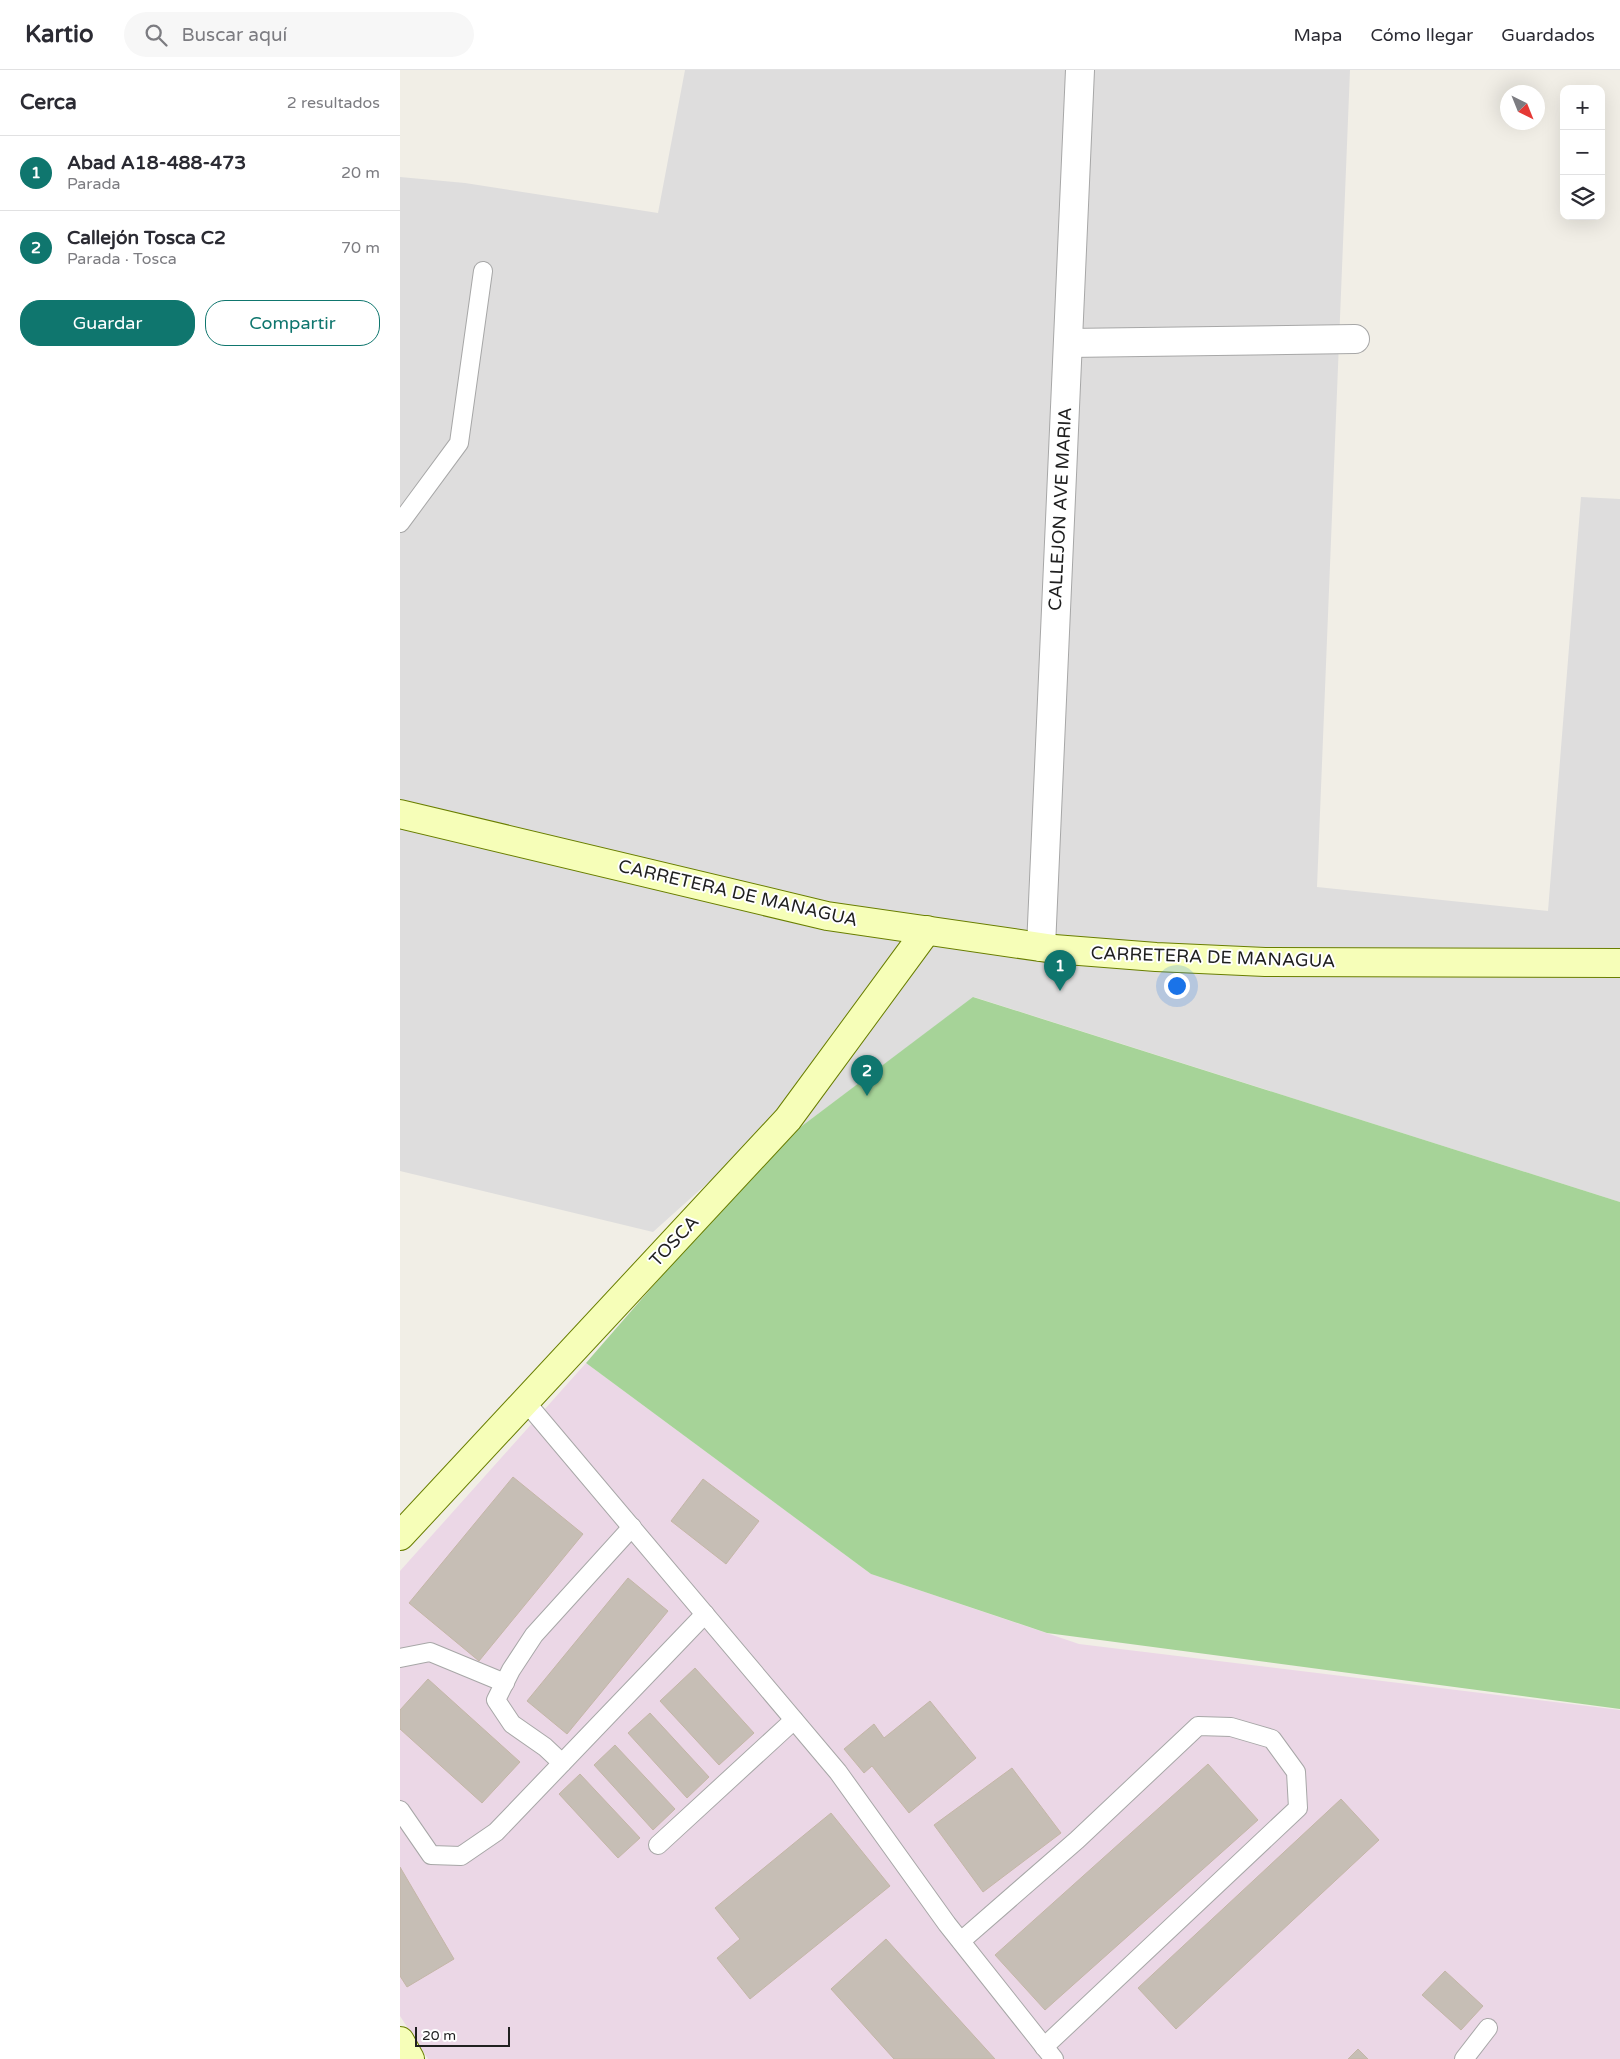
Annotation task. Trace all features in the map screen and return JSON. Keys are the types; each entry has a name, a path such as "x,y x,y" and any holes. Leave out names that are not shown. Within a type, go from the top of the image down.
{"main road":[{"name":"CARRETERA DE MANAGUA","path":"400,814 827,916 1041,947 1156,957 1265,962 1620,963"},
{"name":"TOSCA","path":"400,1536 788,1119 927,930"},
{"path":"400,2041 410,2059"}],"street":[{"name":"CALLEJON AVE MARIA","path":"1041,947 1080,70"},
{"path":"1068,342 1355,339"}],"lane":[{"path":"400,523 459,443 483,271"},
{"path":"525,1401 838,1772 961,1941 1049,2053 1298,1808 1296,1772 1272,1739 1231,1728 1198,1726 1076,1840 961,1941"},
{"path":"562,1763 545,1747 512,1724 496,1700 504,1683 534,1635 632,1527"},
{"path":"400,1810 431,1855 461,1856 496,1832 705,1614"},
{"path":"400,1658 430,1652 504,1683"},
{"path":"658,1845 794,1720"},
{"path":"1464,2059 1488,2028"}],"shaded area":[{"path":"685,70 1350,70 1317,887 1548,911 1581,497 1620,499 1620,1202 974,997 774,1147 751,1144 653,1232 400,1171 400,177 465,183 658,213"},
{"path":"586,1363 871,1574 1079,1644 1620,1710 1620,2059 428,2059 400,2016 400,1571"}],"green space":[{"path":"973,997 1620,1202 1620,1709 1047,1633 871,1574 586,1363 774,1147"}],"building":[{"path":"513,1477 583,1534 479,1661 409,1603"},
{"path":"703,1479 759,1521 726,1564 671,1521"},
{"path":"628,1578 668,1611 567,1734 527,1701"},
{"path":"695,1668 754,1733 719,1765 660,1701"},
{"path":"428,1679 520,1762 482,1803 400,1729 400,1710"},
{"path":"930,1701 976,1758 909,1813 872,1766 864,1773 844,1749 874,1724 884,1738"},
{"path":"650,1713 709,1777 687,1798 628,1733"},
{"path":"615,1745 675,1809 653,1830 594,1765"},
{"path":"1208,1764 1258,1820 1045,2010 995,1955"},
{"path":"1012,1768 1061,1833 983,1892 934,1825"},
{"path":"580,1774 640,1838 618,1858 559,1794"},
{"path":"1341,1799 1379,1840 1176,2029 1138,1988"},
{"path":"831,1813 890,1886 750,1999 717,1958 740,1939 715,1908"},
{"path":"400,1867 454,1959 407,1987 400,1976"},
{"path":"886,1939 995,2059 894,2059 831,1989"},
{"path":"1445,1971 1483,2006 1461,2030 1422,1995"},
{"path":"1358,2049 1368,2059 1348,2059"}],"place":[{"name":"Abad A18-488-473","path":"1060,991"},
{"name":"Callejón Tosca C2","path":"867,1096"}]}
